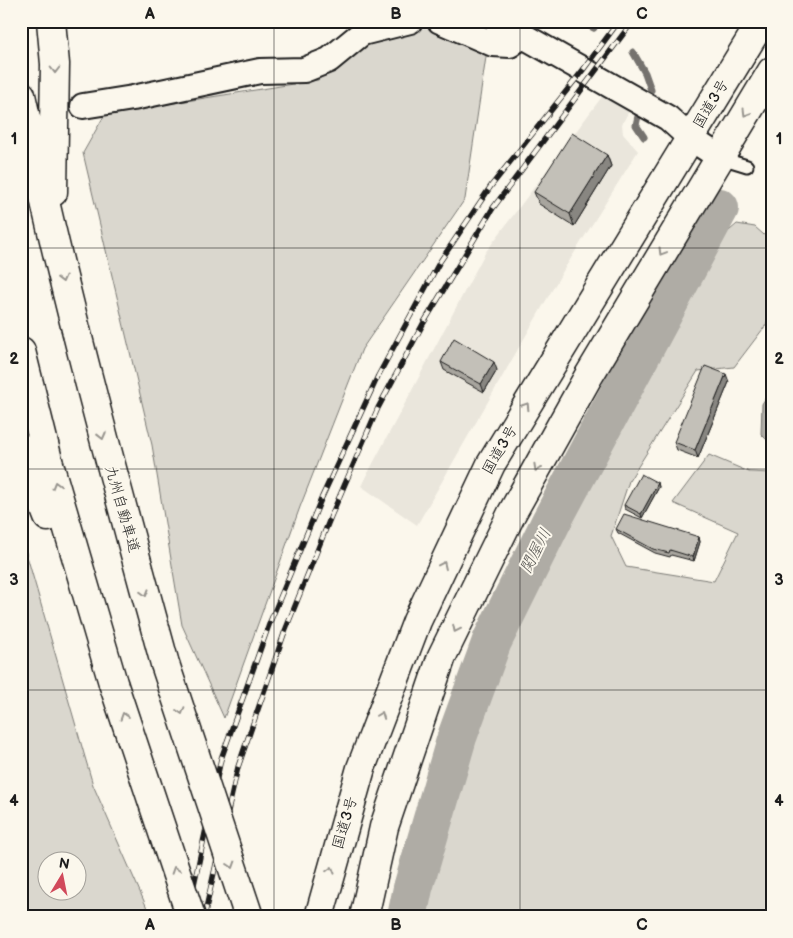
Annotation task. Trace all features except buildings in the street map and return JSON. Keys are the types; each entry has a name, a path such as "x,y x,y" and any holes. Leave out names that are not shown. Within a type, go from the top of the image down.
{"highway":[{"path":"51,21 55,64 52,240"},
{"name":"国道3号","path":"319,917 361,768 413,630 490,464 762,21"},
{"path":"364,917 384,828 442,656 516,505 588,377 772,71"},
{"name":"九州自動車道","path":"21,95 52,240 110,465 165,664 249,917"},
{"path":"21,351 49,464 113,683 191,917"},
{"path":"21,448 113,683"}],"street":[{"path":"83,106 133,98 260,71 304,70 329,60 362,32 410,21"},
{"path":"440,21 493,44 510,45 522,36"},
{"path":"498,21 668,118 690,138 719,157"}],"lane":[{"path":"719,157 747,166"}],"shaded area":[{"path":"427,26 487,50 465,199 362,349 300,507 224,718 182,625 152,445 83,153 105,114 318,80 366,40"},
{"path":"604,94 629,111 622,124 623,134 638,151 563,271 417,525 361,486 485,253"},
{"path":"737,224 755,227 772,242 772,305 766,325 734,367 698,371 629,481 611,536 626,567 714,581 738,532 673,503 709,455 749,472 772,473 772,917 418,917 427,859 516,606 611,425 715,243"},
{"path":"772,387 772,445 761,434 762,404"},
{"path":"21,535 93,785 151,917 21,917"}],"waterway":[{"path":"580,21 594,28"},
{"path":"633,52 645,73 651,90"},
{"path":"638,116 636,125 644,137"},
{"name":"関屋川","path":"407,917 413,888 457,737 492,641 551,522 719,208"}],"railway":[{"path":"187,917 221,759 270,622 322,497 378,376 439,263 491,186 583,70 619,21"},
{"path":"204,917 238,767 285,631 331,516 378,408 423,324 493,208 633,21"}]}
